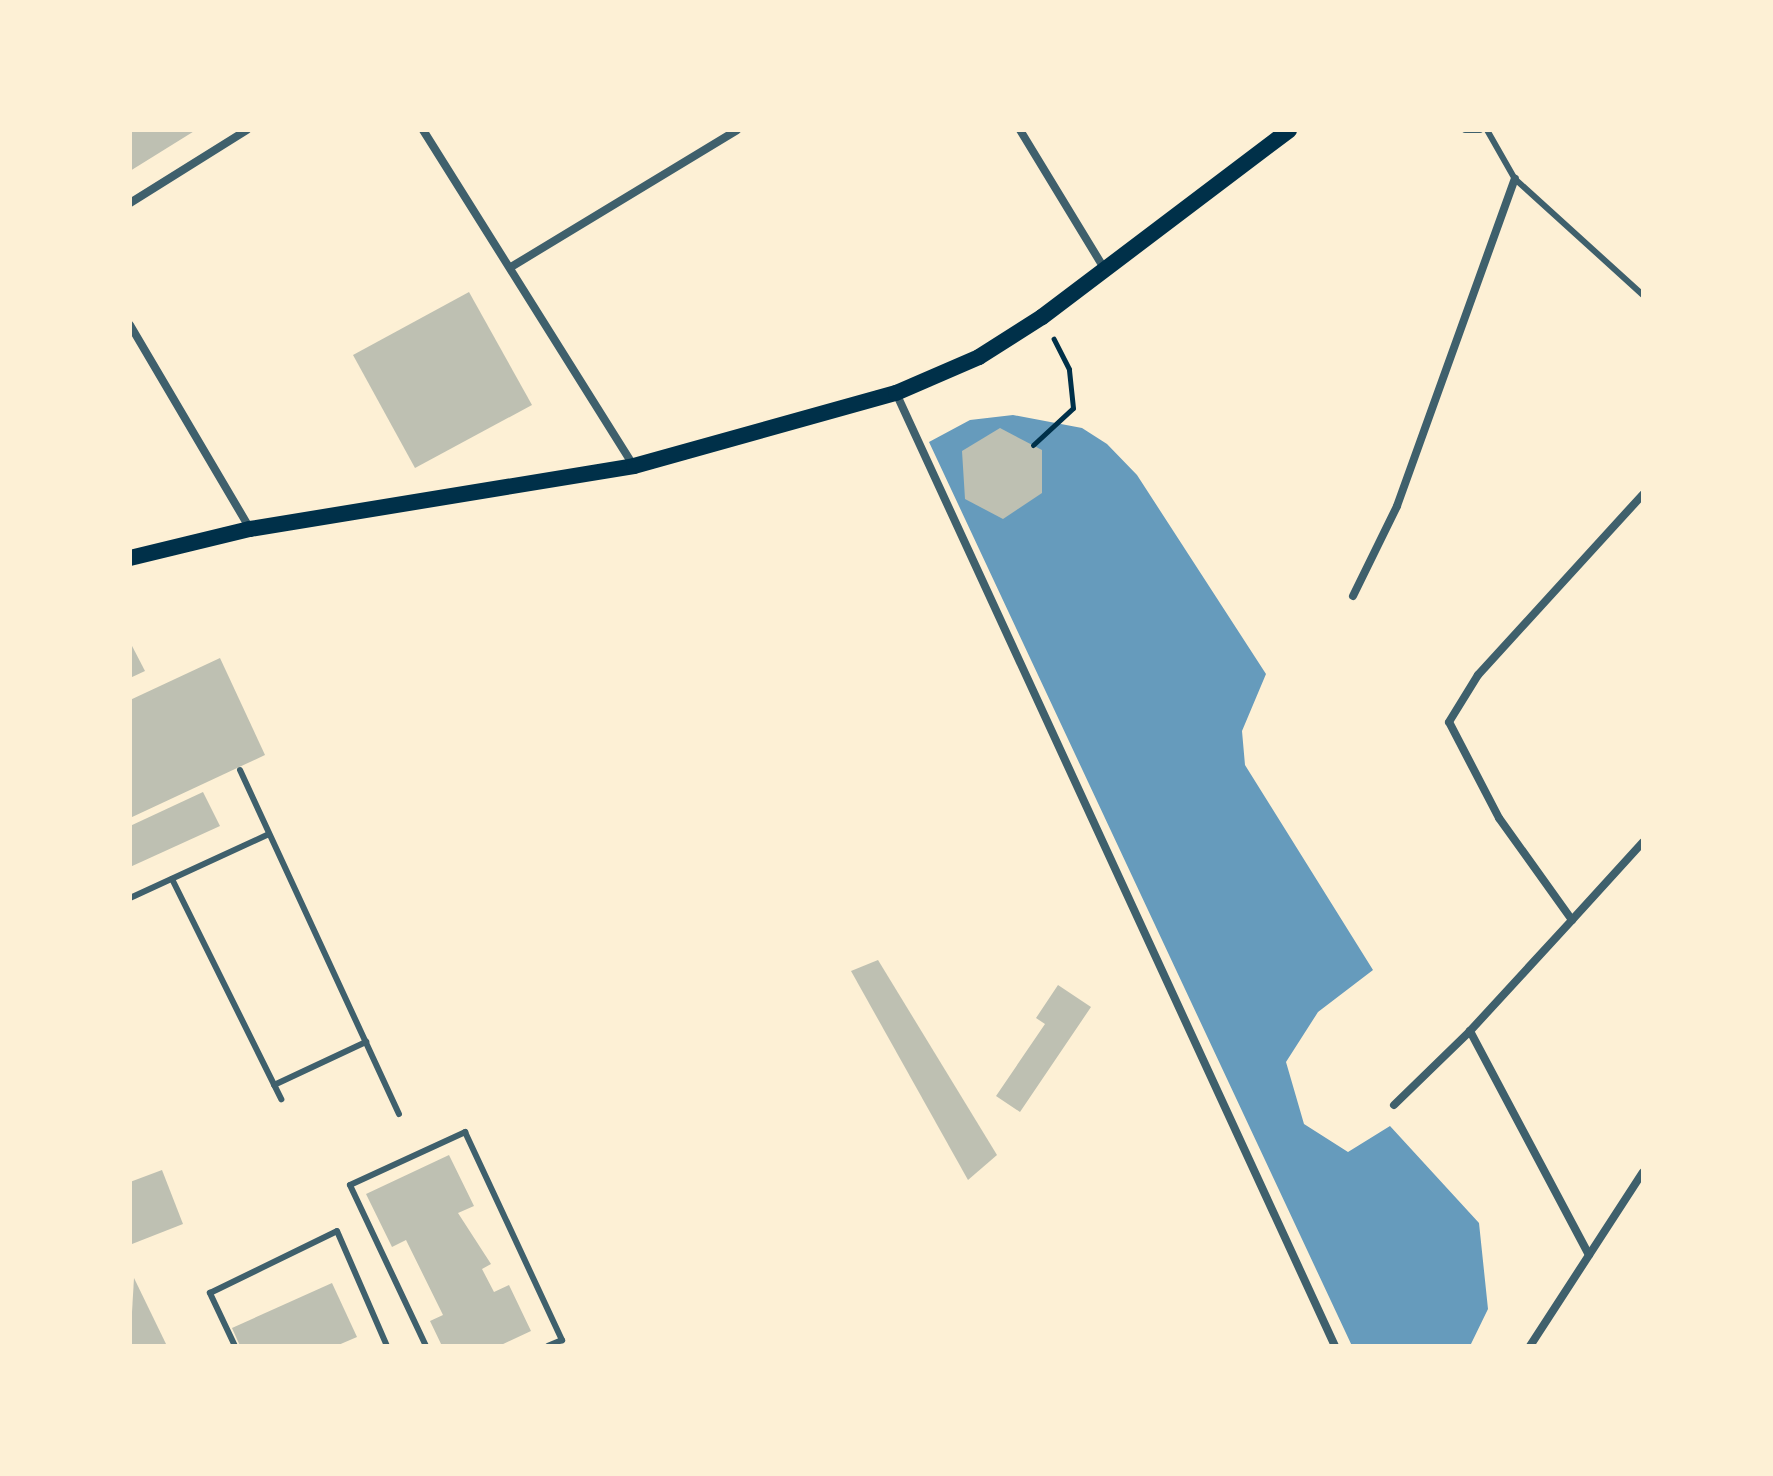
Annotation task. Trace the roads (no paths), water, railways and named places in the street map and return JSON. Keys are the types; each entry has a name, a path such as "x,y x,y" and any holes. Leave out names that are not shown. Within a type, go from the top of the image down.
{"main road":[{"path":"130,558 250,529 634,466 896,393 979,357 1042,317 1289,130"}],"street":[{"path":"130,203 247,130"},
{"path":"423,130 634,466"},
{"path":"511,267 737,130"},
{"path":"1020,130 1105,270"},
{"path":"1353,596 1397,506 1515,179"},
{"path":"130,325 250,529"},
{"path":"896,393 1335,1346"},
{"path":"1572,920 1499,818 1449,722 1478,675 1643,494"},
{"path":"1394,1105 1470,1031 1643,842"},
{"path":"1470,1031 1589,1255"},
{"path":"1530,1346 1643,1172"}],"lane":[{"path":"1465,130 1480,130"},
{"path":"1487,130 1515,179 1643,295"},
{"path":"240,770 399,1114"},
{"path":"130,898 269,834"},
{"path":"172,879 281,1099"},
{"path":"274,1085 366,1042"},
{"path":"426,1346 350,1185 465,1132 562,1340 548,1346"},
{"path":"235,1346 210,1293 337,1231 387,1346"}],"water":[{"path":"1013,415 1082,428 1107,444 1137,475 1266,674 1242,731 1245,765 1373,970 1318,1012 1286,1062 1304,1124 1348,1152 1390,1126 1479,1223 1488,1309 1470,1346 1352,1346 929,442 970,420"}]}
